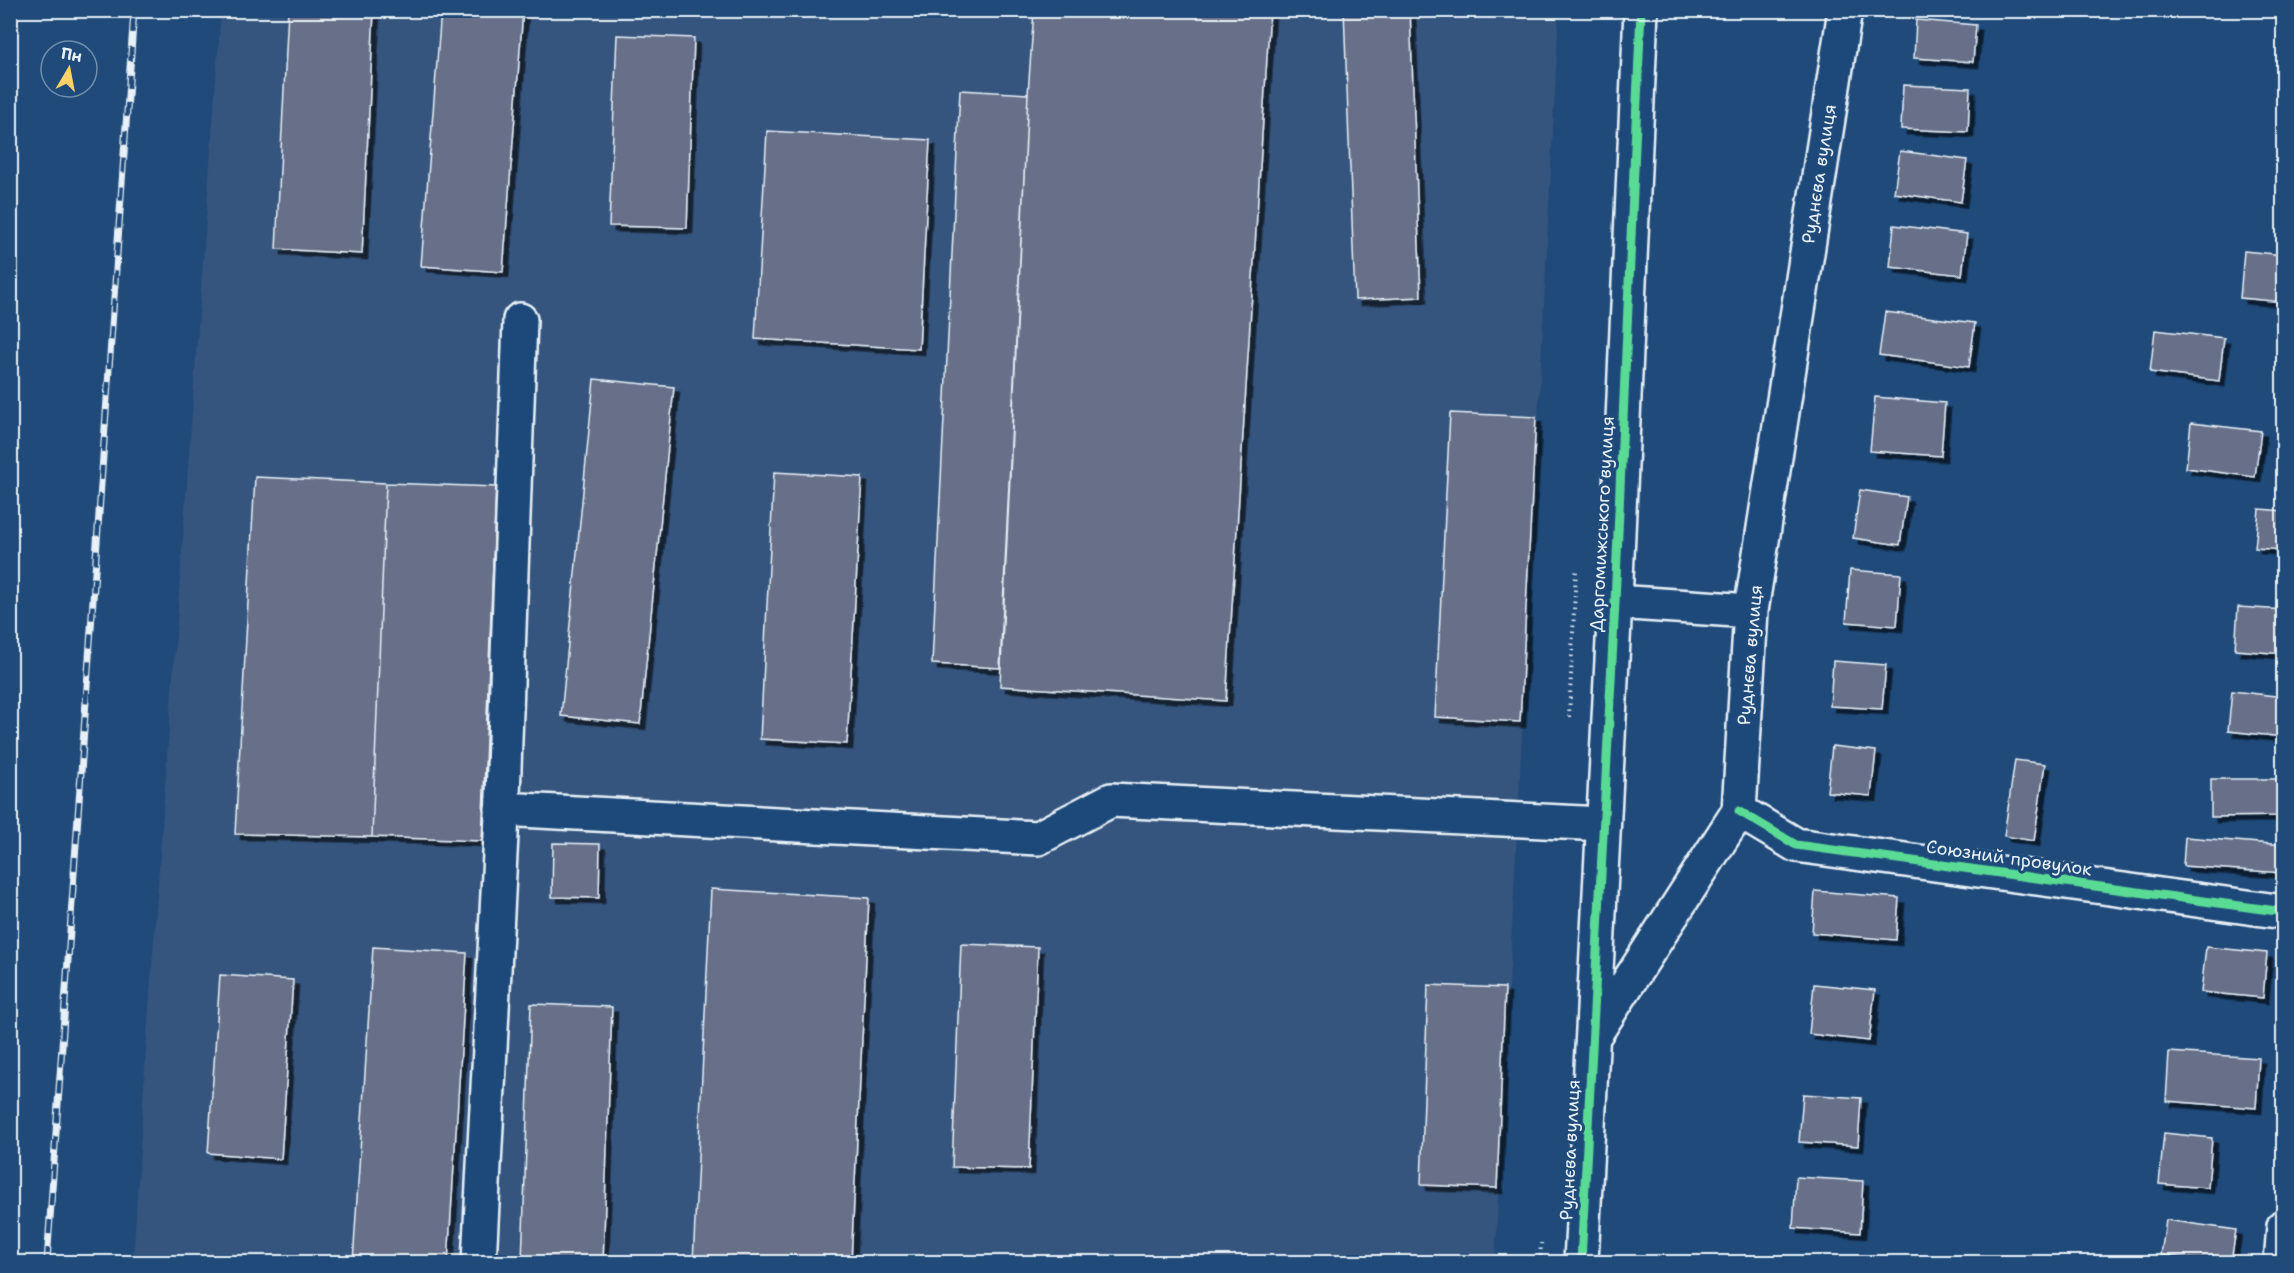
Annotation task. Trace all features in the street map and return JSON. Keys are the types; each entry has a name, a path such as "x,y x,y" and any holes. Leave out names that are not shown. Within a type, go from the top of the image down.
{"street":[{"name":"Даргомижського вулиця","path":"1592,1039 1616,602 1641,10"},
{"name":"Руднєва вулиця","path":"1581,1263 1592,1039 1739,811 1750,611 1845,10"},
{"path":"479,1263 502,808 520,320"},
{"path":"1616,602 1750,611"},
{"path":"502,808 1038,838 1111,800 1603,824"},
{"name":"Союзний провулок","path":"1739,811 1796,845 2283,912"},
{"path":"2281,1263 2283,1226"}],"shaded area":[{"path":"221,11 1559,11 1495,1262 133,1262 147,1035"}],"building":[{"path":"288,10 374,10 362,254 276,249"},
{"path":"441,10 523,10 503,272 421,266"},
{"path":"1034,10 1270,10 1226,701 1000,686"},
{"path":"1344,10 1410,10 1421,297 1355,300"},
{"path":"1916,20 1976,25 1973,62 1914,58"},
{"path":"617,35 694,38 687,228 609,226"},
{"path":"1903,85 1970,88 1968,132 1901,129"},
{"path":"960,90 1028,94 1000,668 932,664"},
{"path":"767,131 930,140 919,349 755,339"},
{"path":"1900,151 1967,160 1961,202 1894,193"},
{"path":"1894,225 1967,234 1962,275 1890,267"},
{"path":"2244,251 2284,255 2284,302 2240,298"},
{"path":"1885,312 1975,323 1969,367 1879,355"},
{"path":"2155,330 2224,338 2219,381 2150,372"},
{"path":"594,379 674,387 640,724 561,716"},
{"path":"1875,397 1945,403 1941,456 1870,451"},
{"path":"1450,413 1536,417 1520,722 1435,717"},
{"path":"2191,423 2261,431 2255,477 2186,468"},
{"path":"774,472 862,477 847,744 760,739"},
{"path":"255,477 386,483 372,837 235,834"},
{"path":"386,483 496,487 482,841 372,837"},
{"path":"1860,490 1907,497 1900,545 1853,538"},
{"path":"2259,509 2284,511 2284,550 2255,548"},
{"path":"1850,570 1901,574 1897,626 1846,622"},
{"path":"2238,607 2284,610 2284,654 2235,650"},
{"path":"1833,661 1886,665 1882,709 1830,706"},
{"path":"2232,691 2284,697 2283,737 2228,731"},
{"path":"1832,746 1876,751 1871,796 1827,792"},
{"path":"2015,760 2045,764 2034,841 2004,836"},
{"path":"2211,779 2284,779 2284,816 2211,817"},
{"path":"2185,837 2284,845 2283,873 2183,866"},
{"path":"553,843 600,844 599,898 552,897"},
{"path":"711,889 869,898 851,1262 693,1262"},
{"path":"1815,891 1899,898 1896,940 1812,933"},
{"path":"961,944 1038,947 1029,1169 952,1167"},
{"path":"373,947 467,953 448,1262 353,1262"},
{"path":"2206,947 2267,953 2263,998 2201,992"},
{"path":"220,975 293,980 281,1159 208,1153"},
{"path":"1814,984 1875,990 1869,1041 1809,1034"},
{"path":"1428,985 1505,988 1497,1188 1421,1185"},
{"path":"531,1004 612,1007 603,1262 522,1262"},
{"path":"2169,1052 2259,1058 2256,1108 2166,1101"},
{"path":"1803,1094 1861,1098 1858,1146 1799,1142"},
{"path":"2164,1133 2212,1138 2208,1188 2159,1184"},
{"path":"1796,1177 1863,1181 1860,1233 1793,1228"},
{"path":"2166,1220 2236,1230 2231,1262 2161,1255"},
{"path":"1401,1257 1469,1261 1469,1262 1401,1262"}],"railway":[{"path":"10,48 12,10"},
{"path":"47,1262 134,10"}],"cycle path":[{"path":"1581,1262 1615,602 1641,10"},
{"path":"1739,811 1796,845 2284,912"}]}
